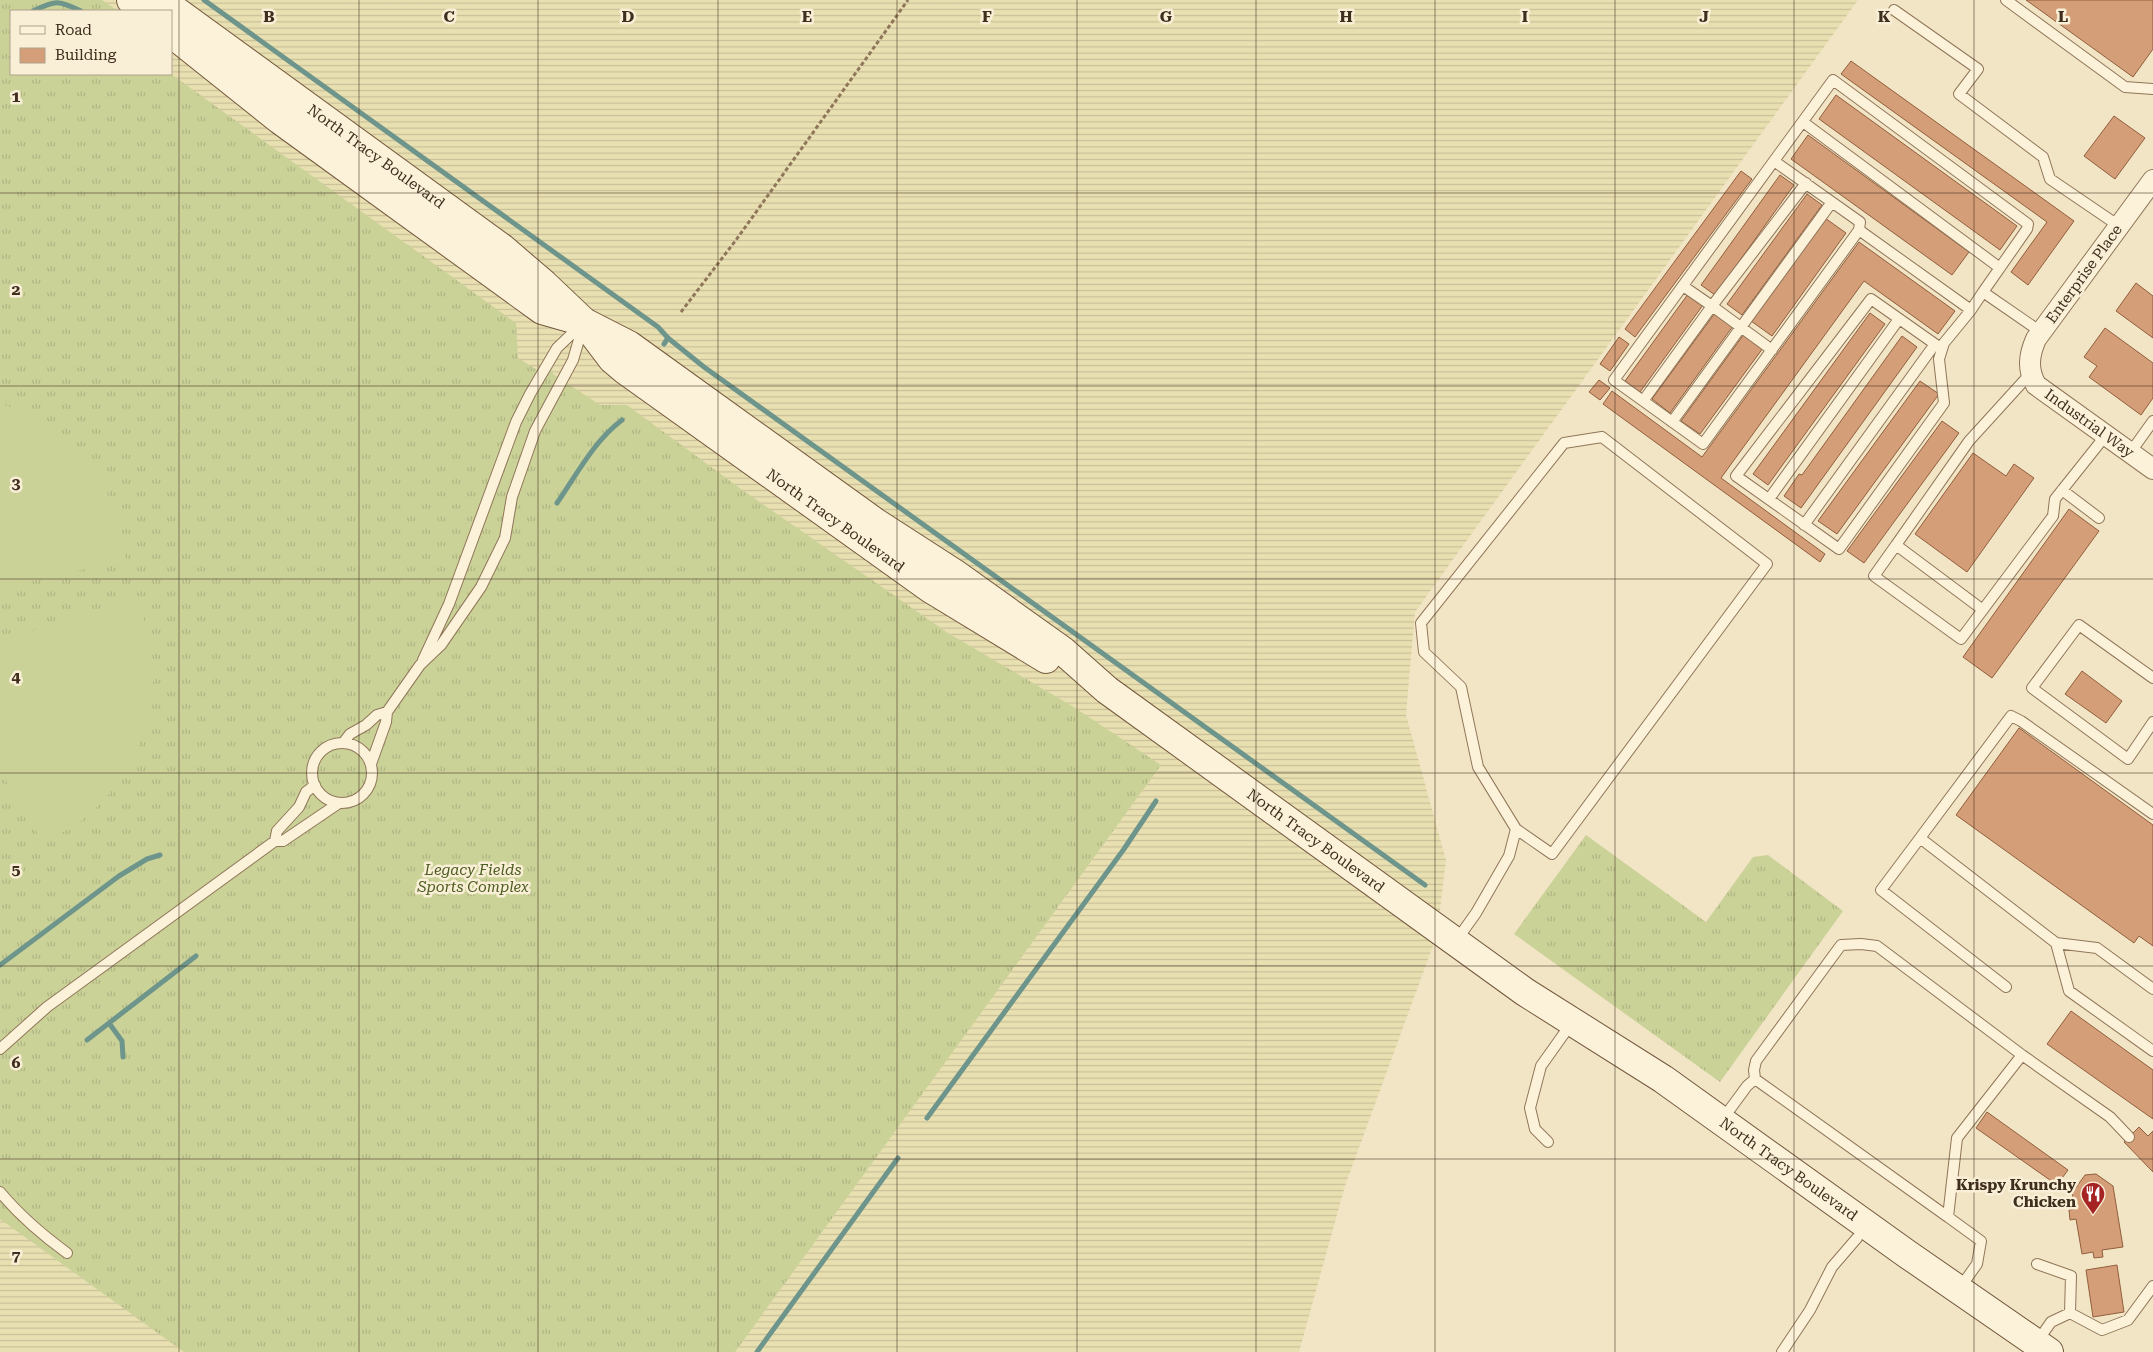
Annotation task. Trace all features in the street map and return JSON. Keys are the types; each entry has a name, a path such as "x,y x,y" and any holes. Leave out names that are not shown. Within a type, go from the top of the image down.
{"main road":[{"path":"131,0 143,10"},
{"name":"North Tracy Boulevard","path":"160,0 467,222 544,284 584,322"},
{"name":"North Tracy Boulevard","path":"172,34 280,120 542,310 584,322 630,345 875,522 969,584 1063,651 1107,690 1525,992 1568,1028 1981,1328 2035,1349"},
{"name":"North Tracy Boulevard","path":"1525,992 1615,1048 1721,1120 1958,1290 2035,1349"}],"street":[{"name":"Enterprise Place","path":"2030,374 2030,353 2041,332 2119,226 2151,188"},
{"name":"Industrial Way","path":"2030,374 2036,385 2153,469"}],"lane":[{"path":"2006,0 2125,87 2153,89"},
{"path":"1894,10 1978,69 1959,94 2043,157 2050,178 2119,226"},
{"path":"1774,161 1860,222 1859,230 1703,444 1614,380 1774,161 1834,80 2028,224 2027,229 1971,310 1944,343 1938,346 1804,525"},
{"path":"1803,122 2000,268"},
{"path":"1643,401 1712,306 1806,183"},
{"path":"1672,422 1832,202"},
{"path":"1859,230 1971,310"},
{"path":"1683,286 1772,350"},
{"path":"1983,292 2041,332"},
{"path":"1871,299 1938,346 1944,403 1839,550 1736,476 1871,299"},
{"path":"1769,499 1899,319"},
{"path":"420,665 441,645 468,608 494,565 505,538 512,497 522,463 547,405 573,360 584,322"},
{"path":"275,840 283,840 339,803 354,800 366,791 371,782 371,764 386,722 387,712 420,665 449,604 504,452 520,415 557,348 584,322"},
{"path":"2030,374 1969,441 1874,576 1961,639 2053,516 2055,499 2106,435"},
{"path":"2130,453 2153,421"},
{"path":"1455,941 1476,913 1509,856 1516,829 1478,767 1461,687 1424,652 1421,623 1564,443 1602,437 1767,564 1552,854 1516,829"},
{"path":"2062,490 2099,518"},
{"path":"1896,545 1982,610"},
{"path":"2153,678 2078,624 2032,688 2128,759 2153,722"},
{"path":"343,743 350,734 366,725 377,715 387,712"},
{"path":"2006,987 1881,890 2010,716 2021,721 2153,814"},
{"path":"339,803 329,800 321,794 315,785 312,775 318,755 333,744 343,743 360,749 371,764"},
{"path":"0,1049 47,1007 275,840 278,832 299,807 306,792 315,785"},
{"path":"1920,838 2056,943 2097,948 2153,988"},
{"path":"2056,943 2069,991 2153,1051"},
{"path":"1721,1120 1754,1079 1756,1061 1841,945 1860,944 1877,946 2022,1055 2110,1117 2129,1137"},
{"path":"1548,1142 1535,1129 1530,1108 1541,1066 1568,1028"},
{"path":"1948,1217 1957,1138 2022,1055"},
{"path":"1754,1079 1981,1241 1977,1264 1958,1290"},
{"path":"0,1192 17,1213 67,1253"},
{"path":"1782,1352 1810,1310 1832,1267 1857,1238"},
{"path":"2037,1264 2071,1276 2070,1313"},
{"path":"2070,1313 2102,1330 2128,1320 2153,1286"},
{"path":"2035,1349 2051,1322 2070,1313"}],"path":[{"path":"681,312 736,240 908,0"}],"green space":[{"path":"0,0 1858,0 1415,612 1406,715 1446,860 1437,935 1345,1186 1299,1352 0,1352"},
{"name":"Legacy Fields Sports Complex","path":"0,0 102,0 117,10 10,10 10,75 172,75 516,323 518,358 545,375 550,370 553,371 553,374 600,405 627,405 741,489 948,633 1072,706 1161,765 735,1352 184,1352 0,1219"},
{"path":"0,403 31,416 52,428 69,442 88,463 110,499 121,534 126,560 19,584 0,586"},
{"path":"136,599 149,635 153,662 153,689 149,715 141,740 130,764 98,806 77,824 43,842 0,771 0,645 31,631"},
{"path":"1586,835 1706,922 1753,857 1768,855 1843,911 1720,1082 1514,934"}],"building":[{"path":"2026,0 2153,0 2153,49 2133,77"},
{"path":"1851,61 2074,221 2028,285 2011,272 2047,222 1841,74"},
{"path":"1836,95 2017,226 2000,250 1819,119"},
{"path":"2114,116 2145,138 2115,179 2084,156"},
{"path":"1808,135 1969,252 1952,275 1791,159"},
{"path":"1741,171 1752,179 1635,337 1625,329"},
{"path":"1780,175 1794,185 1715,295 1701,285"},
{"path":"1807,194 1822,205 1742,315 1727,304"},
{"path":"1825,218 1846,233 1772,336 1751,321"},
{"path":"1859,242 1955,311 1938,334 1864,281 1721,478 1825,554 1820,562 1603,404 1612,391 1702,457"},
{"path":"2136,283 2153,296 2153,338 2116,311"},
{"path":"1688,294 1703,305 1640,392 1625,381"},
{"path":"1715,313 1733,326 1670,413 1652,399"},
{"path":"1870,313 1885,324 1768,485 1753,474"},
{"path":"2105,328 2153,363 2153,398 2141,415 2089,377 2097,366 2084,357"},
{"path":"1744,334 1763,348 1700,434 1681,421"},
{"path":"1902,336 1917,347 1801,508 1784,496 1799,474 1802,475"},
{"path":"1619,337 1629,344 1610,371 1600,364"},
{"path":"1599,380 1610,388 1600,400 1589,392"},
{"path":"1920,381 1939,394 1837,534 1818,521"},
{"path":"1942,421 1959,433 1864,563 1847,551"},
{"path":"1973,453 2006,476 2014,464 2034,478 1967,572 1915,534"},
{"path":"2069,509 2099,531 1992,678 1963,657"},
{"path":"2082,671 2122,701 2106,723 2065,694"},
{"path":"2019,728 2153,825 2153,946 2139,936 2134,943 1956,815"},
{"path":"2071,1011 2153,1070 2153,1119 2047,1044"},
{"path":"1987,1112 2068,1170 2057,1185 1976,1128"},
{"path":"2139,1127 2148,1136 2153,1131 2153,1172 2124,1142"},
{"name":"Krispy Krunchy Chicken","path":"2096,1174 2113,1186 2123,1247 2102,1250 2103,1257 2094,1258 2093,1252 2082,1254 2076,1219 2070,1220 2069,1210 2075,1209 2072,1193 2085,1175"},
{"path":"2117,1265 2124,1312 2093,1317 2086,1270"}],"waterway":[{"path":"204,0 658,327 668,338 704,367 1425,885"},
{"path":"35,10 52,3 62,3 79,10"},
{"path":"664,344 668,338"},
{"path":"557,503 594,448 622,420"},
{"path":"927,1118 1124,849 1156,801"},
{"path":"0,965 119,876 147,859 160,855"},
{"path":"87,1040 196,956"},
{"path":"109,1023 122,1041 123,1057"},
{"path":"757,1352 898,1158"}],"place":[{"name":"Krispy Krunchy Chicken","path":"2093,1215"}]}
